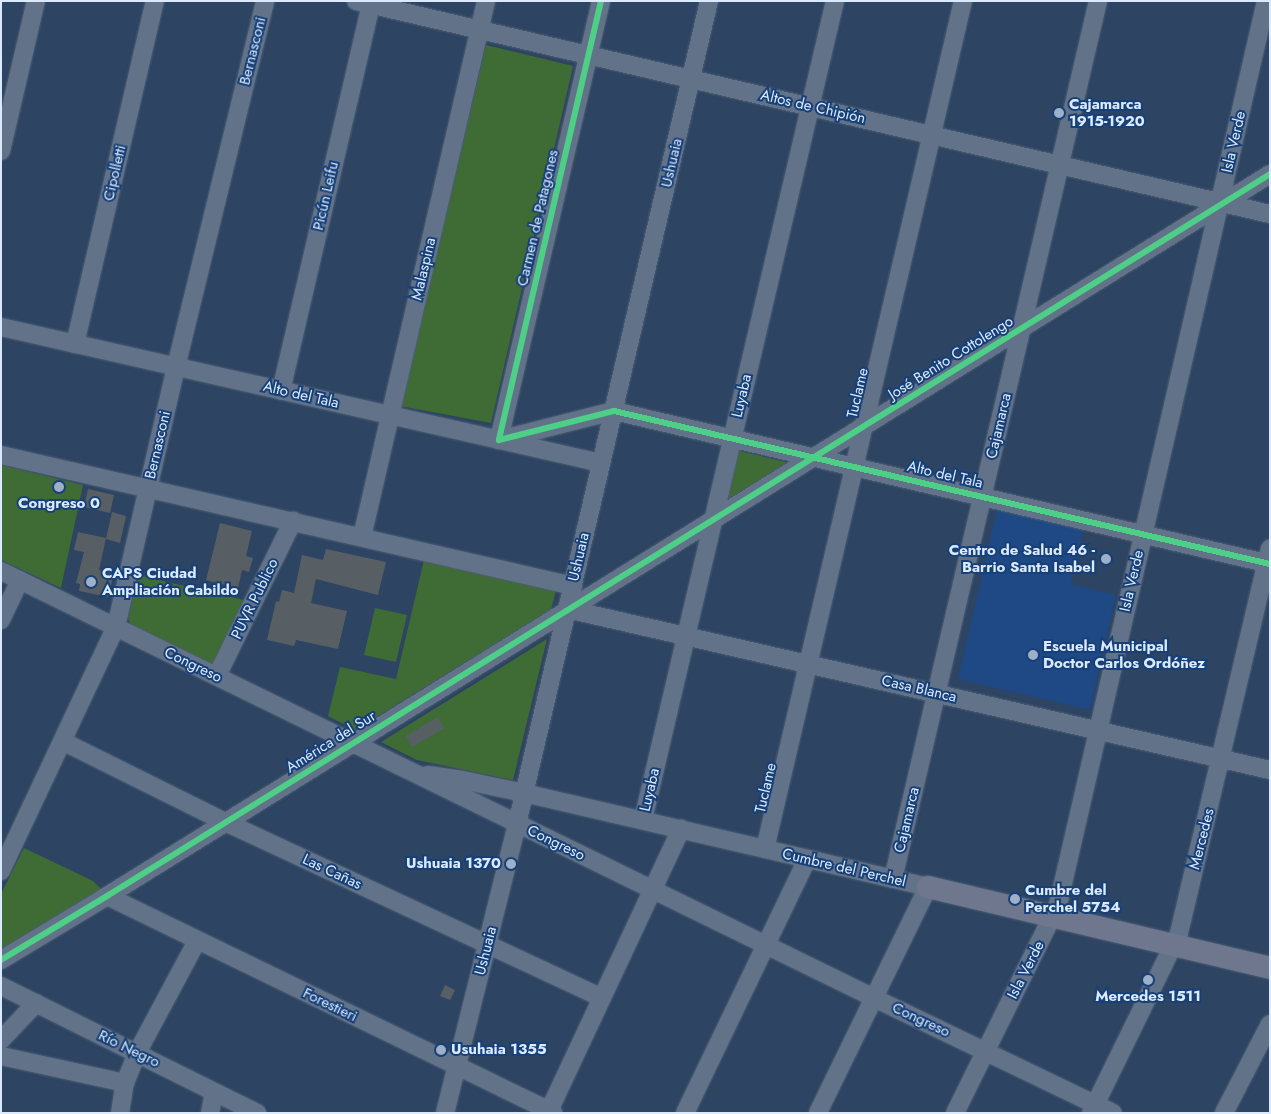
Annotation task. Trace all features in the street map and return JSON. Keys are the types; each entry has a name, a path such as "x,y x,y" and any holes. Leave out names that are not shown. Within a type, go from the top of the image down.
{"main road":[{"name":"Cumbre del Perchel","path":"928,887 1270,968"}],"street":[{"path":"1,151 36,1"},
{"name":"Cipolletti","path":"74,344 154,1"},
{"name":"Bernasconi","path":"1,871 64,742 116,627 176,367 265,1"},
{"name":"Malaspina","path":"362,537 486,1"},
{"name":"Carmen de Patagones","path":"499,440 601,1"},
{"name":"Ushuaia","path":"445,1113 517,824 710,1"},
{"name":"Luyaba","path":"643,820 835,1"},
{"name":"Tuclame","path":"765,849 963,1"},
{"name":"Cajamarca","path":"893,879 1098,1"},
{"name":"Isla Verde","path":"955,1113 1058,905 1266,1"},
{"name":"Altos de Chipión","path":"366,2 1270,214"},
{"name":"Picún Leifu","path":"281,391 366,2"},
{"name":"José Benito Cottolengo","path":"567,609 1022,329 1220,203 1270,174"},
{"name":"Alto del Tala","path":"1,327 601,463"},
{"path":"499,440 614,411"},
{"name":"Alto del Tala","path":"614,411 1143,534 1269,559"},
{"path":"1,454 573,586"},
{"name":"PUVR Publico","path":"216,676 293,521"},
{"name":"Mercedes","path":"1093,1109 1175,945 1222,759 1269,559"},
{"name":"Congreso","path":"1,571 874,998 986,1050 1093,1109 1113,1113"},
{"path":"1,620 20,580"},
{"name":"Casa Blanca","path":"567,609 1270,770"},
{"name":"América del Sur","path":"1,960 108,896 567,609"},
{"name":"Las Cañas","path":"64,742 225,822 602,998"},
{"name":"Cumbre del Perchel","path":"417,774 446,777 524,793 928,887"},
{"path":"550,1112 681,829"},
{"path":"685,1113 807,859"},
{"path":"818,1113 928,887"},
{"name":"Forestieri","path":"108,896 550,1112"},
{"path":"120,1113 125,1083 137,1054 197,941"},
{"name":"Río Negro","path":"1,986 257,1113"},
{"path":"1,1040 36,1003"},
{"path":"1224,1113 1270,1024"},
{"path":"1,1056 125,1083"},
{"path":"210,1113 214,1092"}],"shaded area":[{"path":"997,510 1083,530 1071,584 1116,595 1090,710 958,679"}],"green space":[{"path":"486,45 573,66 491,423 400,406"},
{"path":"735,450 790,463 721,503"},
{"path":"1,465 83,485 61,588 1,560"},
{"path":"424,560 556,590 551,610 355,730 328,716 340,667 396,679"},
{"path":"138,575 248,601 219,661 210,665 132,628 128,618"},
{"path":"375,608 407,615 396,662 364,655"},
{"path":"547,639 513,780 417,760 381,742"},
{"path":"24,848 93,881 101,889 1,949 1,894"}],"building":[{"path":"88,489 114,495 110,513 84,507"},
{"path":"112,512 126,516 120,543 106,539"},
{"path":"220,523 252,531 246,556 253,558 249,572 242,570 238,588 206,580"},
{"path":"78,532 106,538 99,570 114,573 108,597 79,591 80,584 76,583 84,552 74,550"},
{"path":"326,549 386,562 378,595 316,579 311,603 347,611 338,649 296,640 294,646 267,640 276,601 279,602 282,590 294,593 302,555 323,560"},
{"path":"438,717 444,728 412,747 406,736"},
{"path":"445,985 455,990 450,1000 440,996"}],"cycle path":[{"path":"601,1 499,440 614,411 1270,564"},
{"path":"1,960 1270,174"}],"place":[{"name":"Cajamarca 1915-1920","path":"1059,113"},
{"name":"Congreso 0","path":"59,487"},
{"name":"Centro de Salud 46 - Barrio Santa Isabel","path":"1106,559"},
{"name":"CAPS Ciudad Ampliación Cabildo","path":"91,582"},
{"name":"Escuela Municipal Doctor Carlos Ordóñez","path":"1033,655"},
{"name":"Ushuaia 1370","path":"511,864"},
{"name":"Cumbre del Perchel 5754","path":"1015,899"},
{"name":"Mercedes 1511","path":"1148,980"},
{"name":"Usuhaia 1355","path":"441,1050"}]}
